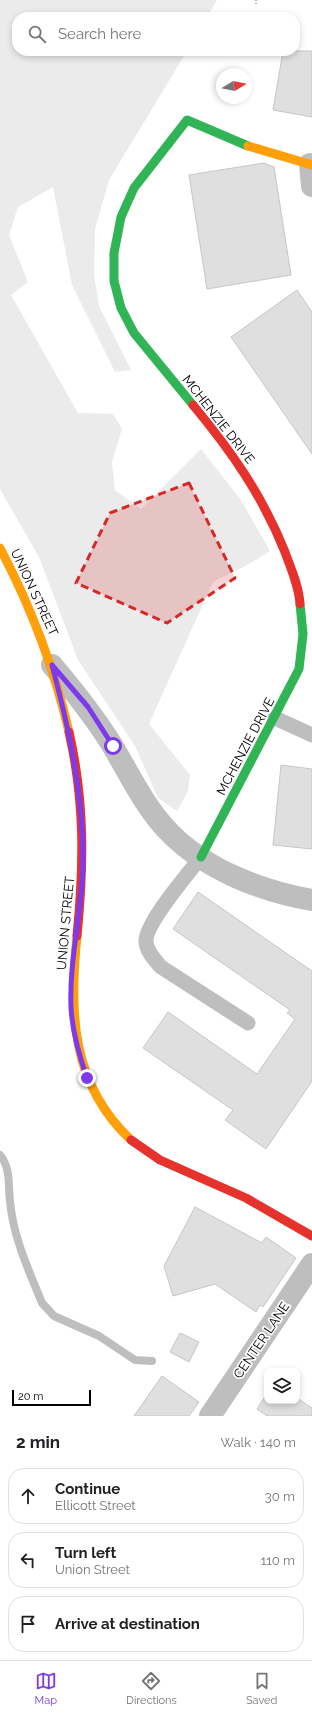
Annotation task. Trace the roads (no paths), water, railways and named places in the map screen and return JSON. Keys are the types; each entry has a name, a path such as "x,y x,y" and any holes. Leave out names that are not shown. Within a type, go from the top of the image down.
{"street":[{"name":"MCHENZIE DRIVE","path":"201,857 275,718 299,669 303,634 300,600 293,573 272,521 250,482 226,445 134,333 122,308 114,281 114,253 121,217 134,188 187,120 239,143 311,165"},
{"path":"311,165 312,186"},
{"name":"UNION STREET","path":"0,548 16,578 45,645 69,727 81,807 83,861 71,1006 76,1043 87,1078 104,1110 116,1126 151,1156 186,1174 234,1192 274,1212 312,1236"},
{"path":"52,665 88,707 147,806 169,832 201,857 242,880 280,894 312,900"},
{"name":"CENTER LANE","path":"210,1416 312,1264"}],"lane":[{"path":"275,718 312,735"},
{"path":"201,857 149,927 145,942 151,956 161,967 248,1023"}],"waterway":[{"path":"0,1155 6,1165 14,1228 42,1303 54,1316 99,1336 135,1360 152,1361"}]}
